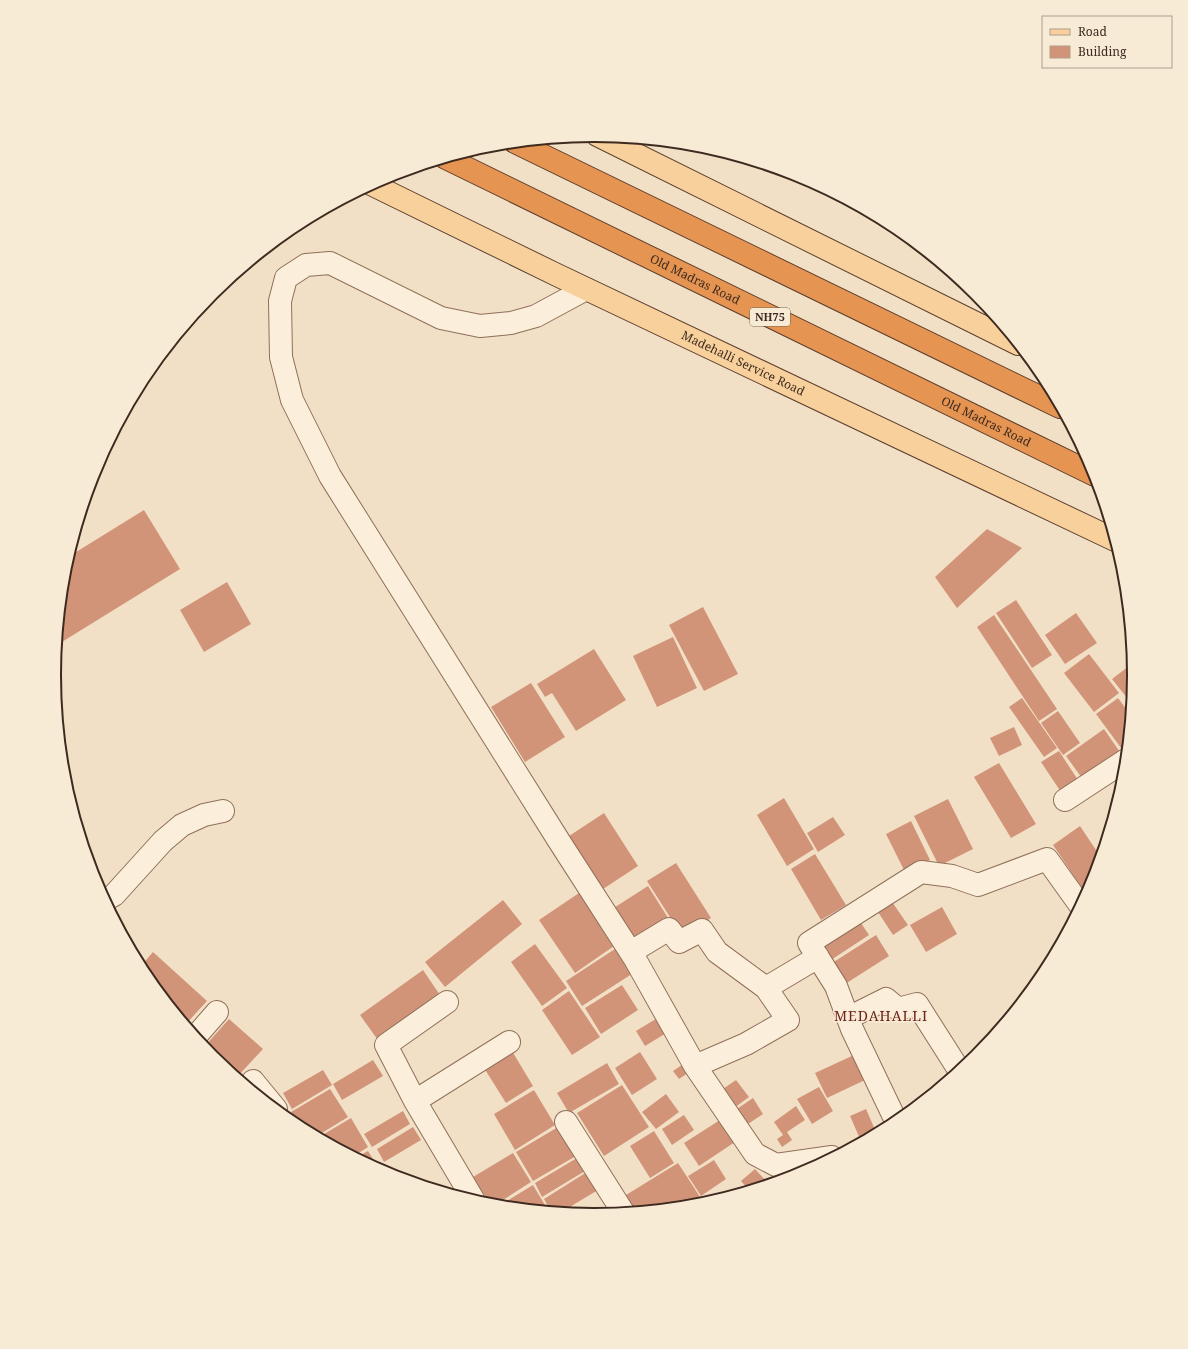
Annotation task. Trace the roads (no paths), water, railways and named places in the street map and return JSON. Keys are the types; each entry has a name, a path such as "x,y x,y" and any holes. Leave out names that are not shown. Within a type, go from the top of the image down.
{"highway":[{"path":"523,146 1052,402"},
{"name":"Old Madras Road","path":"452,161 1086,470"}],"main road":[{"path":"612,143 1008,339"},
{"name":"Madehalli Service Road","path":"378,187 586,289 1109,537"}],"street":[{"path":"586,289 536,316 511,324 480,326 441,318 330,263 306,266 286,278 280,301 281,357 292,400 330,476 631,952 695,1066 755,1154 776,1165 815,1159"},
{"path":"1065,800 1119,765"},
{"path":"110,897 114,895 163,842 182,825 204,815 224,811"},
{"path":"893,1116 848,1018 836,986 809,943 921,872 952,876 978,885 1047,859 1076,900"},
{"path":"631,952 669,928 679,942 702,930 717,952 766,988 788,1020 746,1044 695,1066"},
{"path":"766,988 818,957"},
{"path":"848,1018 886,999 898,1009 917,1004 956,1065"},
{"path":"447,1002 386,1045 415,1101 468,1192"},
{"path":"199,1032 217,1012"},
{"path":"415,1101 509,1042"},
{"path":"253,1081 258,1087"},
{"path":"566,1122 620,1207"}],"district":[{"name":"MEDAHALLI","path":"881,1016"}]}
